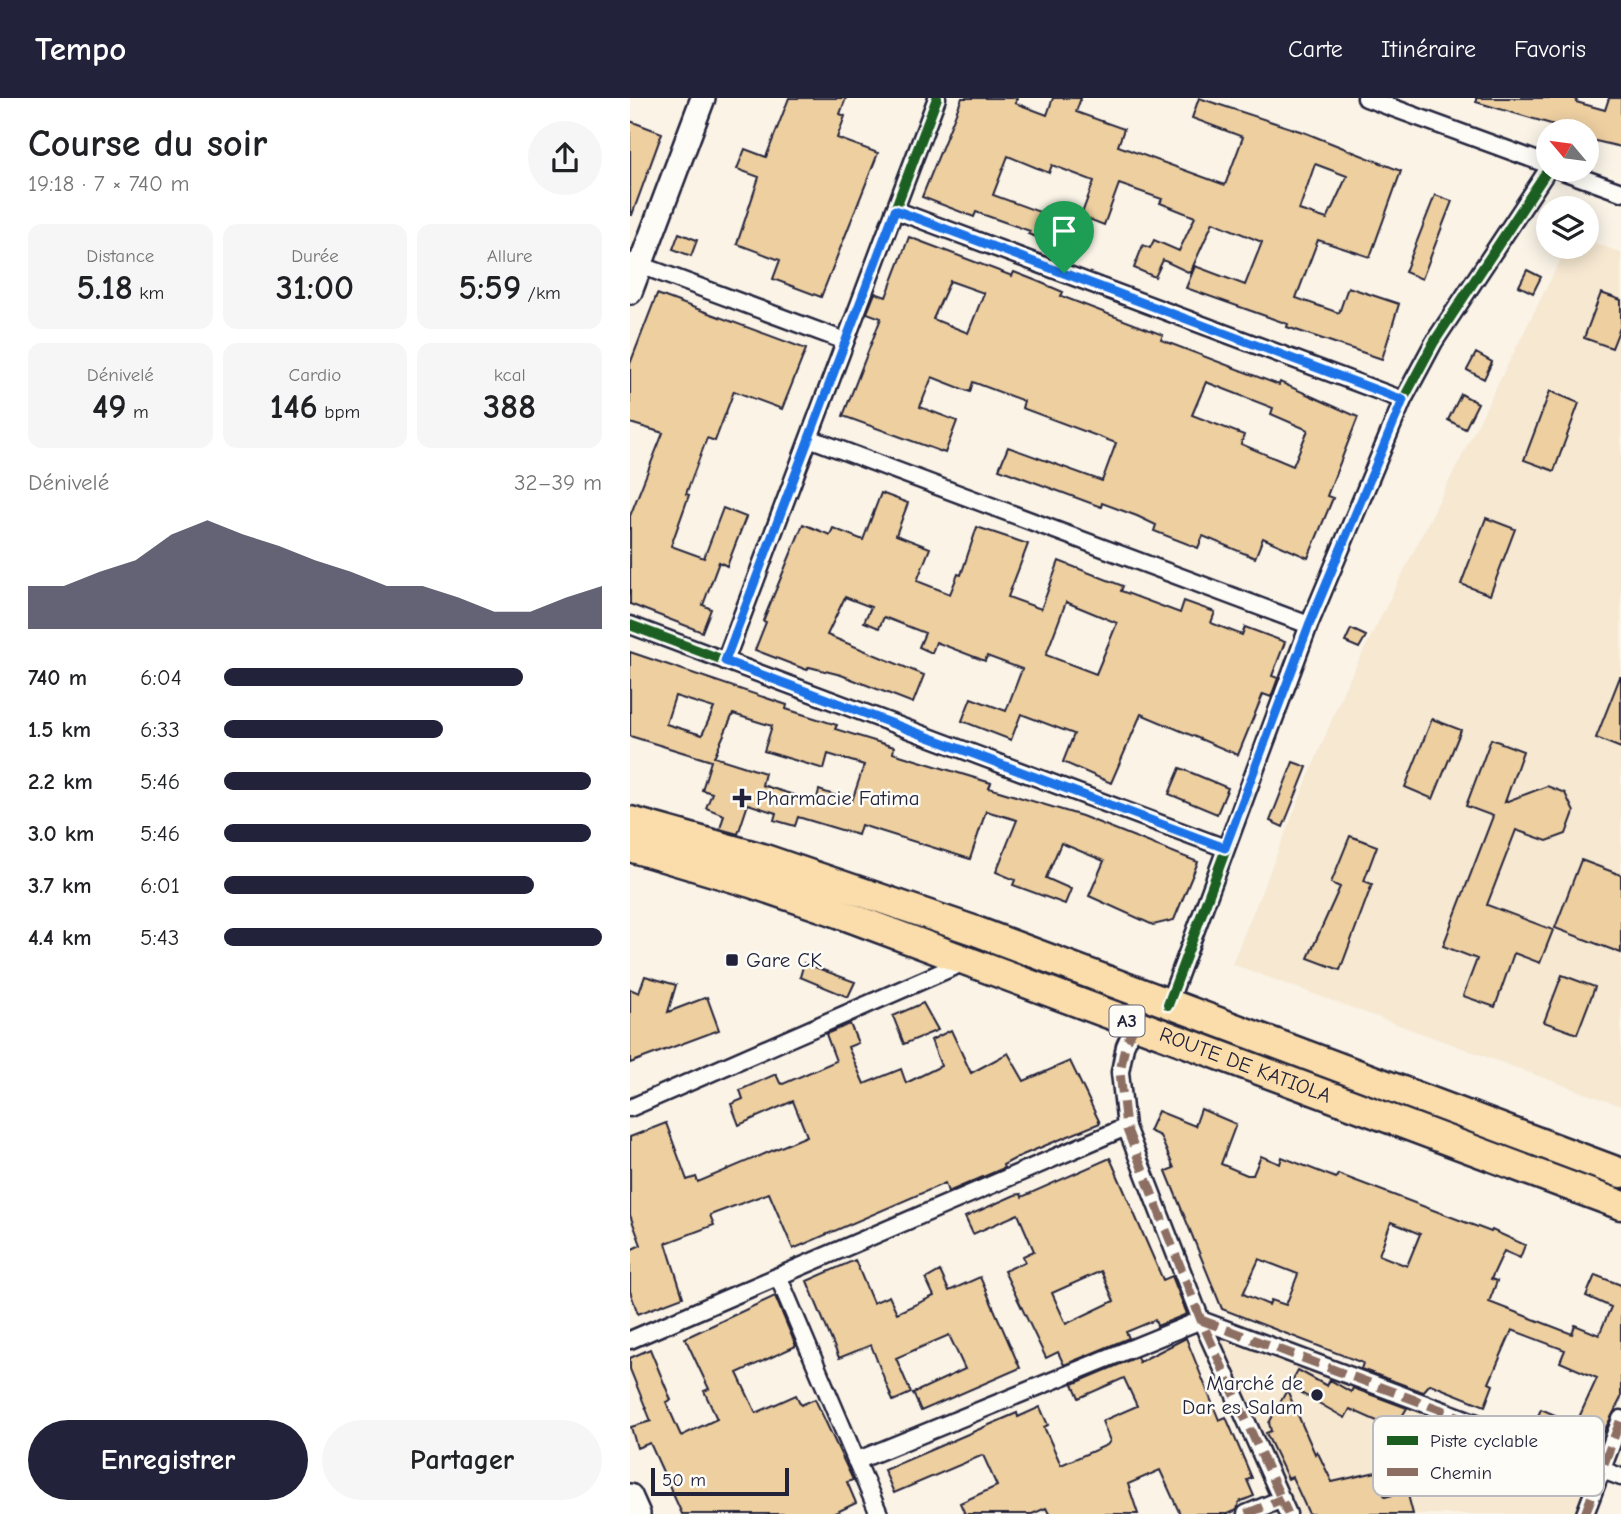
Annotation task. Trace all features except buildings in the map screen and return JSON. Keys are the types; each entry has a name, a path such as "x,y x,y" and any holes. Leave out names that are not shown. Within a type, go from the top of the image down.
{"highway":[{"name":"ROUTE DE KATIOLA","path":"630,821 840,884 1373,1077 1621,1173"},
{"name":"ROUTE DE KATIOLA","path":"630,847 751,883 967,961 1621,1205"}],"street":[{"path":"630,292 635,263 703,98"},
{"path":"725,661 937,98"},
{"path":"1366,98 1536,162"},
{"path":"1168,1005 1309,625 1403,400 1434,342 1539,182"},
{"path":"1593,182 1621,192"},
{"path":"895,210 1403,400"},
{"path":"635,263 845,341"},
{"path":"809,438 1309,625"},
{"path":"630,625 1225,848"},
{"path":"630,1108 967,961"},
{"path":"1135,1024 1125,1046 1121,1072 1126,1127 1200,1320 1285,1506 1246,1514"},
{"path":"630,1340 1126,1127"},
{"path":"778,1276 878,1514"},
{"path":"856,1461 1200,1320 1457,1416"},
{"path":"1604,1465 1621,1419"},
{"path":"1604,1471 1621,1477"},
{"path":"630,1496 638,1514"},
{"path":"1585,1514 1592,1496"}],"shaded area":[{"path":"1599,245 1621,253 1621,1106 1232,964 1344,690 1561,259 1599,259"},
{"name":"Marché de Dar es Salam","path":"1201,1320 1458,1416 1373,1416 1373,1496 1592,1496 1585,1514 1285,1514"}],"marked path":[{"path":"1135,1024 1125,1046 1120,1072 1126,1127 1201,1320 1288,1514"},
{"path":"1201,1320 1458,1416"},
{"path":"1604,1464 1621,1419"},
{"path":"1585,1514 1592,1496"},
{"path":"1246,1514 1282,1499"}],"cycle path":[{"path":"725,661 937,98"},
{"path":"1168,1005 1309,625 1403,400 1434,342 1540,182"},
{"path":"630,625 1225,848"}],"place":[{"name":"Pharmacie Fatima","path":"742,798"},
{"name":"Gare CK","path":"732,960"},
{"name":"Marché de Dar es Salam","path":"1317,1395"}],"route":[{"path":"895,210 1064,273 1403,400 1309,625 1225,848 725,661 895,210"}]}
